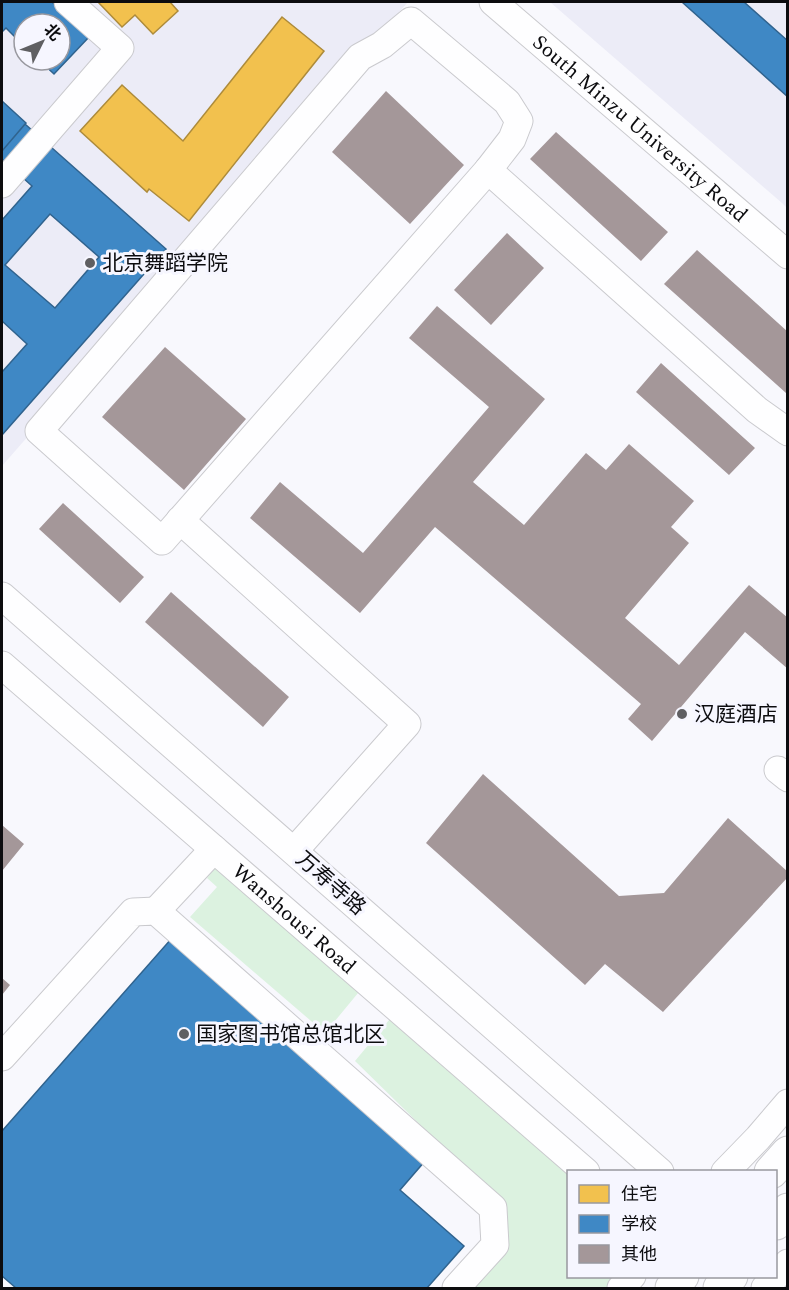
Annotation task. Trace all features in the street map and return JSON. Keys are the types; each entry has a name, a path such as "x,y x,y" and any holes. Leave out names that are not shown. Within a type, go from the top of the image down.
{"main road":[{"path":"773,1170 788,1153"},
{"path":"777,1222 788,1210"}],"street":[{"path":"2,184 120,48 68,2"},
{"name":"South Minzu University Road","path":"493,2 788,255"},
{"path":"411,21 507,102 519,121 512,139 488,170 180,520 162,542 39,431 360,57 382,45 411,21"},
{"path":"488,170 757,410 788,432"},
{"path":"180,520 407,724 294,851"},
{"name":"万寿寺路","path":"2,596 658,1170"},
{"name":"Wanshousi Road","path":"2,665 584,1170"},
{"path":"156,911 214,849"},
{"path":"2,1057 132,912 156,911 493,1208 495,1245 456,1288"},
{"path":"727,1170 788,1103"},
{"path":"777,1275 788,1263"}],"shaded area":[{"name":"北京舞蹈学院","path":"2,2 408,2 2,466"},
{"path":"550,2 787,2 787,208 782,203"}],"green space":[{"path":"220,862 363,987 325,1033 190,917 217,887 207,878"},
{"path":"394,1014 567,1171 567,1278 616,1278 610,1288 471,1288 499,1202 355,1061"}],"building: 住宅":[{"path":"98,2 170,2 178,11 153,34 135,15 122,27"},
{"path":"282,17 324,51 189,221 149,189 147,192 80,131 122,85 183,141"}],"building: 学校":[{"path":"2,2 52,2 63,12 12,12 12,34 6,28 2,32"},
{"path":"682,2 744,2 788,41 788,97"},
{"path":"72,21 89,37 72,55"},
{"path":"2,101 26,123 2,151"},
{"path":"25,124 166,249 2,435 2,372 27,344 2,321 2,220 32,186 2,159 2,151","holes":["50,214 99,257 55,308 5,265"]},
{"name":"国家图书馆总馆北区","path":"172,938 425,1161 400,1190 464,1246 427,1288 16,1288 2,1276 2,1131"}],"building: 其他":[{"path":"386,91 464,165 410,224 332,152"},
{"path":"556,132 668,232 641,261 530,159"},
{"path":"507,233 544,268 491,325 454,290"},
{"path":"697,250 788,332 788,391 786,393 664,284"},
{"path":"437,306 545,399 473,482 524,525 586,453 606,470 629,444 694,501 671,527 689,543 625,618 679,665 749,585 788,618 788,669 745,632 652,741 628,719 641,704 435,527 360,613 250,518 280,482 363,553 489,407 409,338"},
{"path":"165,347 246,419 184,490 102,417"},
{"path":"661,363 755,448 729,475 636,392"},
{"path":"63,503 144,577 120,603 39,529"},
{"path":"171,592 289,697 263,727 145,622"},
{"path":"483,774 619,896 664,893 728,818 788,872 788,877 663,1012 605,964 585,985 426,843"},
{"path":"2,825 24,844 2,871"},
{"path":"2,978 10,985 2,995"}],"place":[{"name":"北京舞蹈学院","path":"90,263"},
{"name":"汉庭酒店","path":"682,714"},
{"name":"国家图书馆总馆北区","path":"184,1034"}]}
